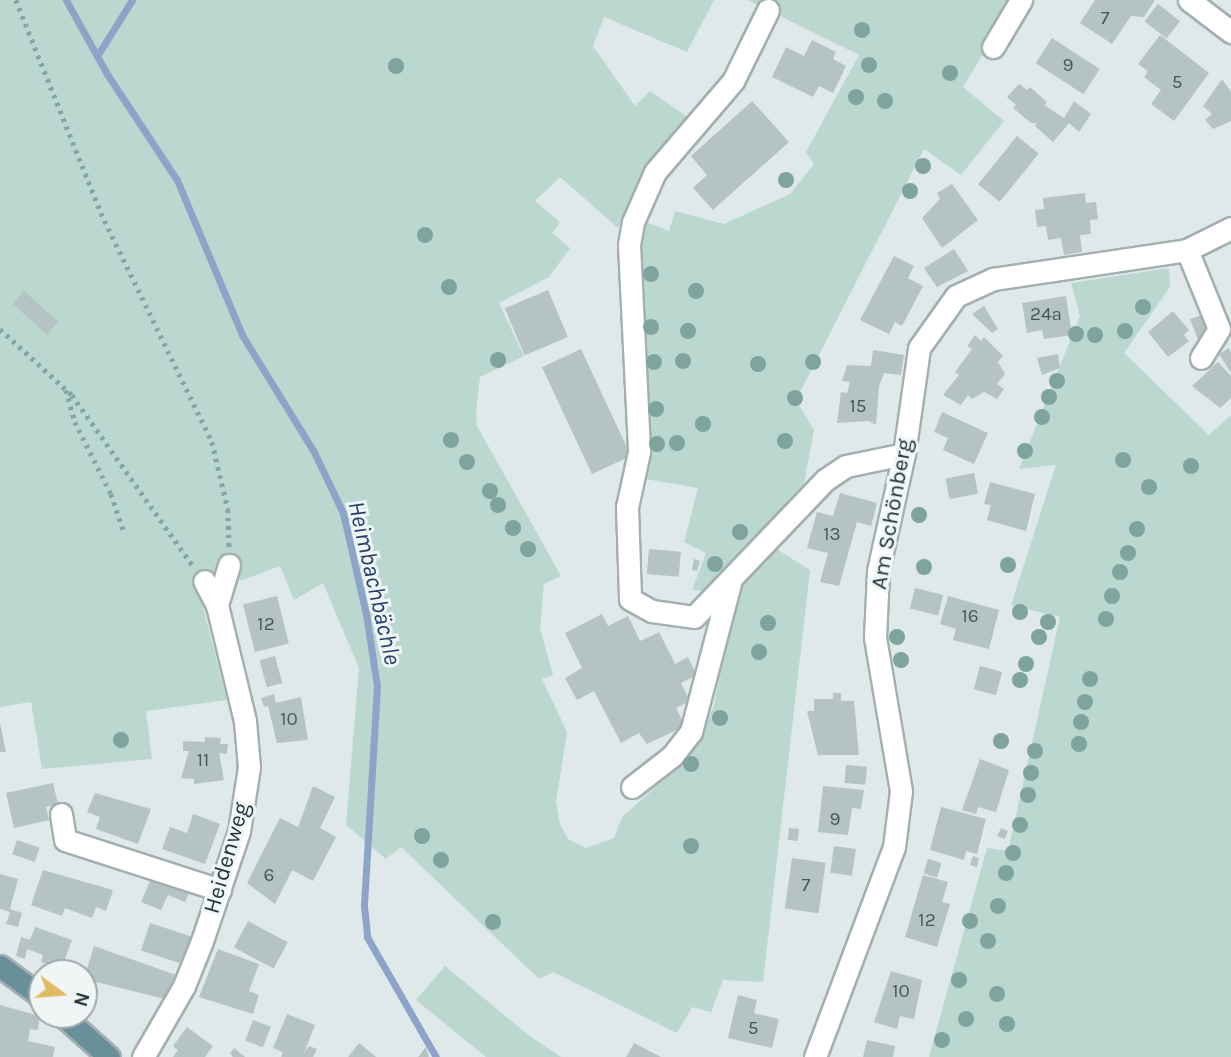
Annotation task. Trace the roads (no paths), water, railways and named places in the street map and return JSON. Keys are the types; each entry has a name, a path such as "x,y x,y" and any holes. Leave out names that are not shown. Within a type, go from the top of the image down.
{"main road":[{"path":"0,966 28,987"},
{"path":"78,1029 109,1057"}],"street":[{"path":"993,47 1021,0"},
{"path":"1189,0 1231,32"},
{"path":"768,10 733,81 655,172 633,222 629,245 639,452 627,507 630,599 652,611 694,617 825,480 846,466 904,454"},
{"name":"Am Schönberg","path":"816,1057 894,847 901,791 875,638 878,571 904,454 919,348 956,296 992,279 1187,250 1231,228"},
{"path":"1187,250 1219,329 1201,358"},
{"path":"217,605 229,565"},
{"path":"632,787 672,756 691,732 730,580"},
{"name":"Heidenweg","path":"143,1057 184,986 220,890 239,831 249,767 245,722 217,605 204,581"},
{"path":"61,814 65,840 220,890"}],"waterway":[{"name":"Heimbachbächle","path":"66,0 107,74 177,180 242,335 314,452 343,513 366,614 377,686 364,906 367,937 436,1057"},
{"path":"97,56 132,0"}]}
